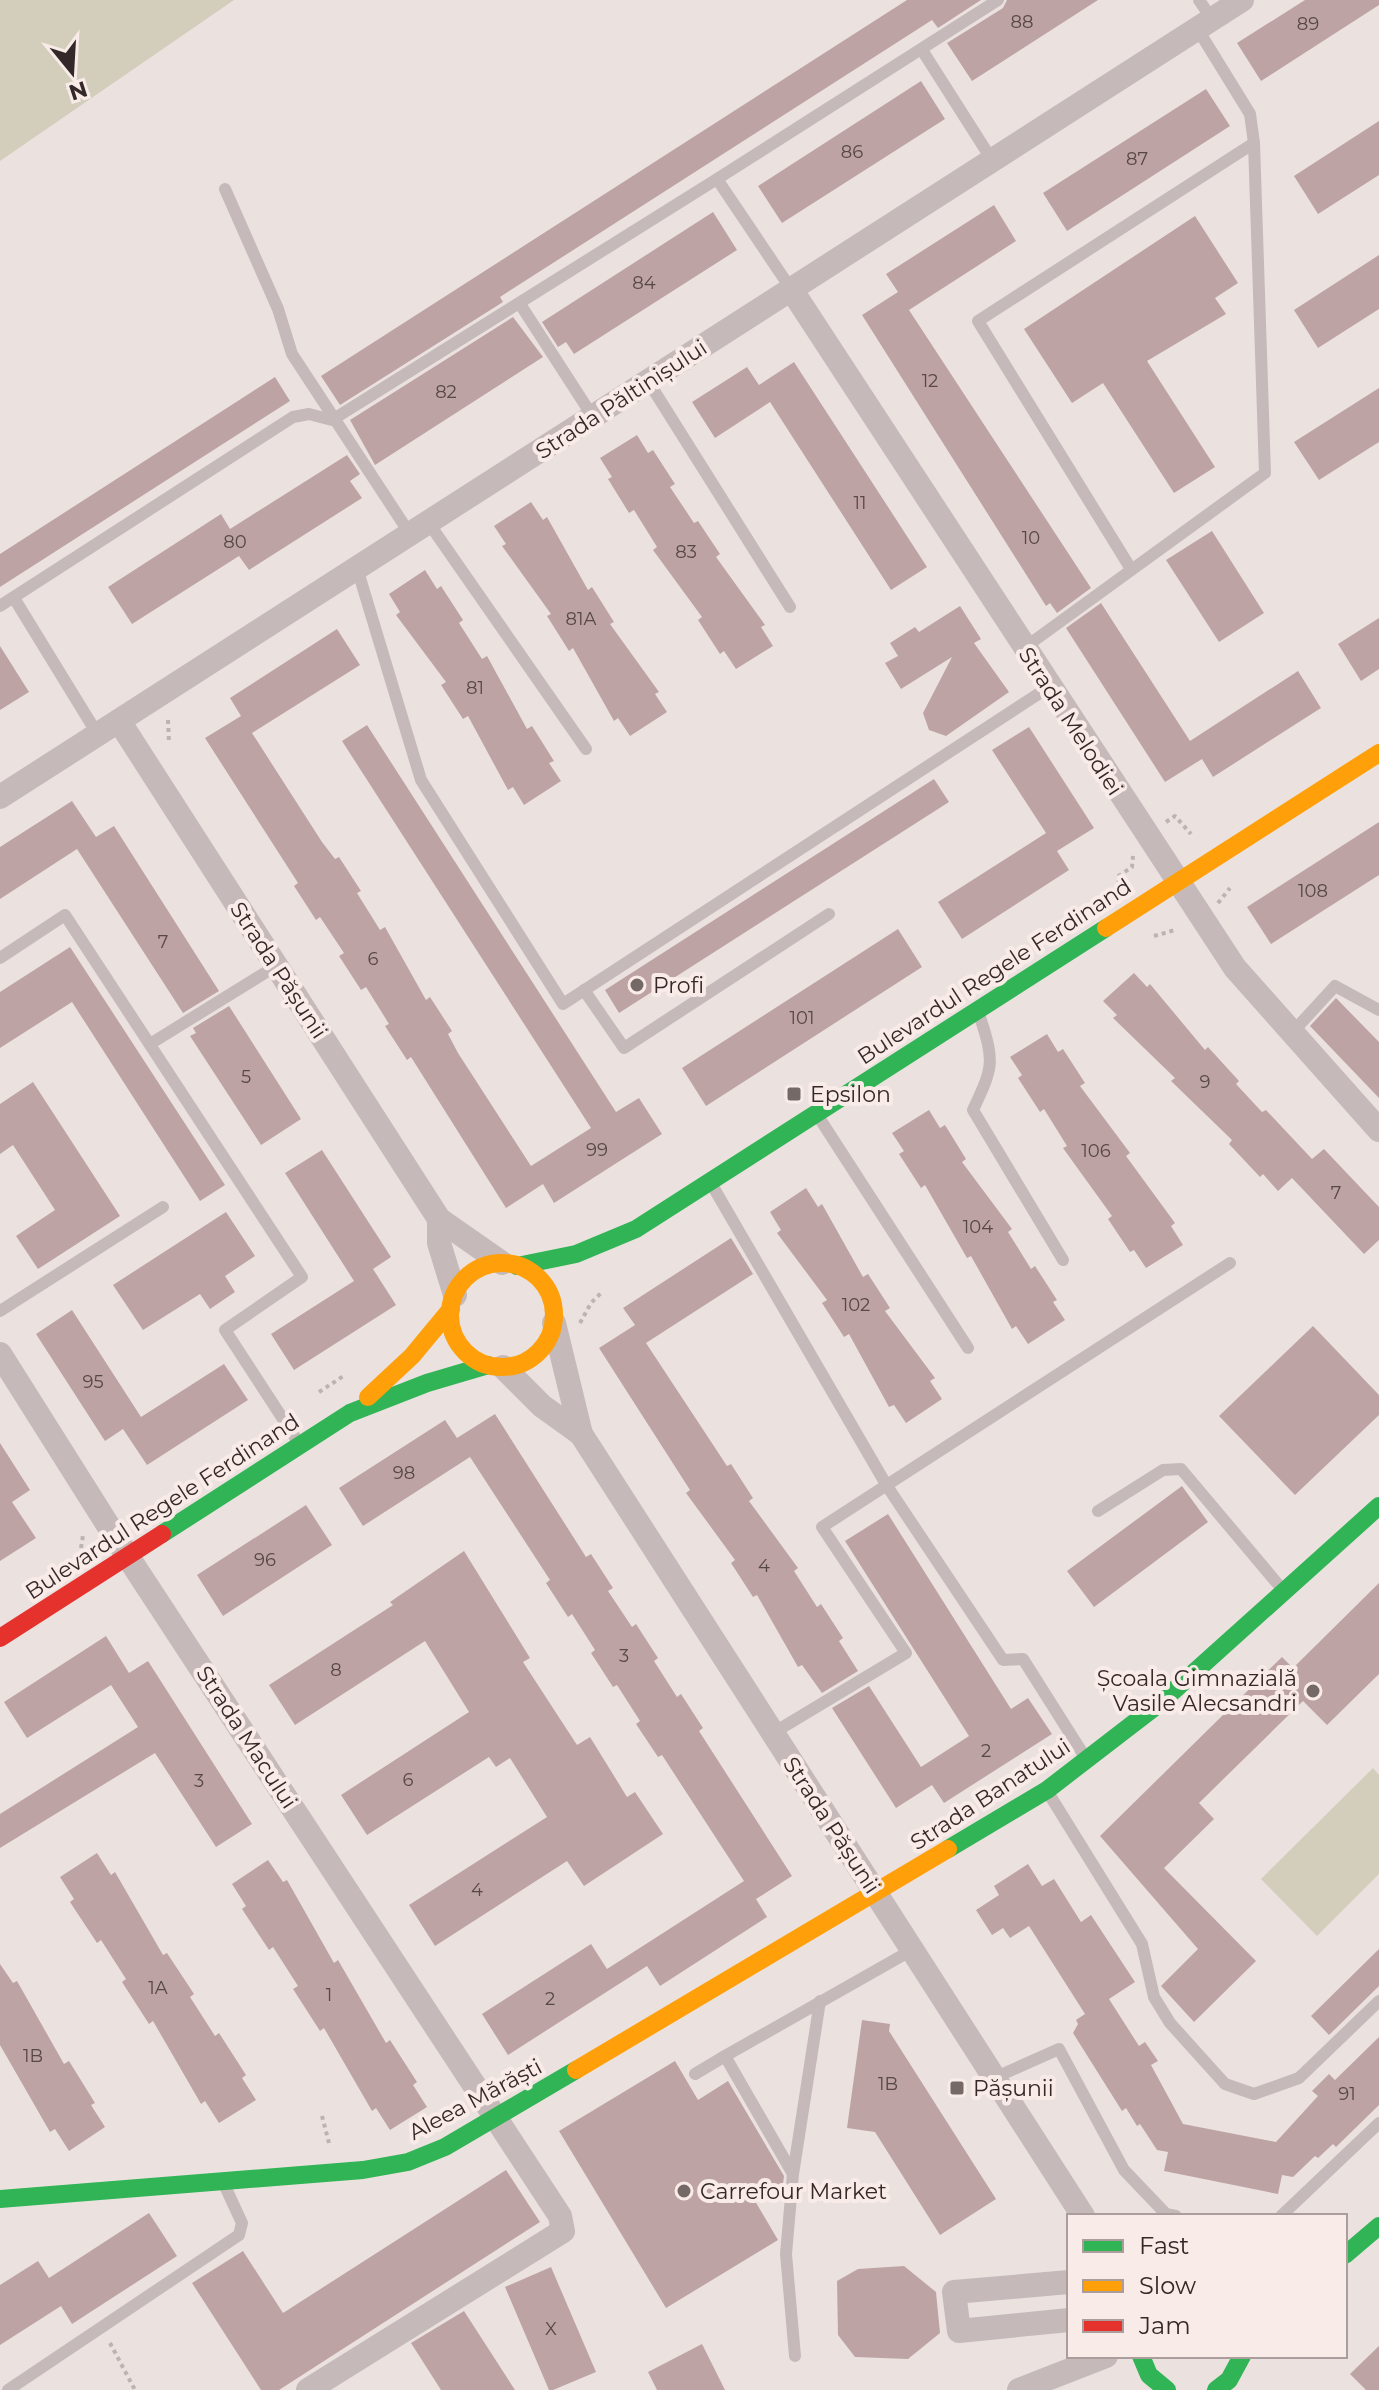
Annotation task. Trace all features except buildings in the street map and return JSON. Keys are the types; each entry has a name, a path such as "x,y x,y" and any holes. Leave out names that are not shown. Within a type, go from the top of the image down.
{"main road":[{"name":"Bulevardul Regele Ferdinand","path":"510,1264 576,1254 636,1229 1379,753"},
{"name":"Bulevardul Regele Ferdinand","path":"598,1266 636,1229"},
{"path":"510,1264 542,1281 558,1309 550,1337 531,1359 495,1366 463,1350 455,1338 453,1302 474,1272 510,1264"},
{"name":"Bulevardul Regele Ferdinand","path":"0,1638 350,1413 412,1356 453,1302"},
{"name":"Bulevardul Regele Ferdinand","path":"350,1413 427,1383 495,1366"},
{"name":"Strada Banatului","path":"875,1892 1047,1790 1160,1703 1379,1506"},
{"name":"Aleea Mărăști","path":"0,2199 363,2170 408,2162 445,2147 496,2118 875,1892"},
{"path":"1347,2253 1379,2226"},
{"path":"1142,2358 1162,2388"},
{"path":"1223,2387 1241,2358"}],"street":[{"name":"Strada Păltinișului","path":"0,797 992,160 1203,16 1242,0"},
{"name":"Strada Melodiei","path":"791,289 1176,883 1235,968 1379,1130"},
{"name":"Strada Pășunii","path":"108,728 276,966 439,1219 510,1264"},
{"name":"Strada Pășunii","path":"439,1219 439,1243 453,1302"},
{"name":"Strada Pășunii","path":"558,1309 581,1434"},
{"name":"Strada Macului","path":"0,1354 128,1557 548,2194 563,2231 308,2390"},
{"name":"Strada Pășunii","path":"495,1366 581,1434 1082,2214"},
{"path":"1067,2282 954,2292 959,2331 1067,2320"},
{"path":"1021,2390 1101,2358"}],"lane":[{"path":"0,606 293,417 309,414 332,420 998,0"},
{"path":"1024,648 1265,473 1254,143 1250,114 1203,16"},
{"path":"922,50 992,160"},
{"path":"1131,569 978,321 1254,143"},
{"path":"717,179 791,289"},
{"path":"225,189 278,309 292,354 332,420 419,528 586,749"},
{"path":"520,304 593,417"},
{"path":"648,381 790,607"},
{"path":"357,568 421,780 563,1004 1049,687"},
{"path":"14,598 108,728"},
{"path":"584,990 624,1048 829,914"},
{"path":"0,958 65,915 302,1277 225,1330 300,1445"},
{"path":"150,1044 276,966"},
{"path":"1291,1034 1335,986 1379,1010"},
{"path":"977,1010 992,1055 989,1076 973,1110 1063,1260"},
{"path":"816,1114 968,1348"},
{"path":"710,1182 887,1486 1003,1660 1023,1659 1086,1760"},
{"path":"0,1311 163,1207"},
{"path":"773,1733 906,1653 822,1527 1230,1263"},
{"path":"1098,1511 1163,1470 1181,1469 1284,1591"},
{"path":"1047,1790 1142,1944 1154,1997 1170,2023 1225,2084 1254,2094 1299,2078 1379,2001"},
{"path":"695,2074 912,1950"},
{"path":"795,2356 786,2254 793,2174 820,2001"},
{"path":"994,2078 1059,2049 1124,2170 1166,2214"},
{"path":"725,2056 793,2174"},
{"path":"1283,2214 1379,2123"},
{"path":"8,2390 239,2235 242,2223 222,2181"}],"path":[{"path":"168,720 169,743"},
{"path":"1164,823 1175,816 1188,833 1203,832"},
{"path":"1122,885 1117,877 1132,867 1133,856 1128,846"},
{"path":"102,2328 135,2390"}],"shaded area":[{"path":"0,0 234,0 0,161"},
{"path":"1373,1768 1379,1775 1379,1874 1317,1936 1261,1879"}],"traffic: fast":[{"path":"517,1266 576,1254 636,1229 1106,928"},
{"path":"162,1534 350,1413 427,1383 488,1365"},
{"path":"948,1849 1047,1790 1160,1703 1379,1506"},
{"path":"0,2199 363,2170 408,2162 445,2147 576,2070"},
{"path":"1347,2253 1379,2226"},
{"path":"1142,2358 1149,2375 1167,2390"},
{"path":"1216,2390 1229,2380 1241,2358"}],"traffic: slow":[{"path":"1106,928 1379,753"},
{"path":"502,1263 522,1267 545,1286 554,1315 550,1335 531,1358 502,1367 482,1363 459,1344 450,1315 454,1295 473,1272 502,1263"},
{"path":"368,1397 412,1356 451,1309"},
{"path":"576,2070 948,1849"}],"traffic: jam":[{"path":"0,1638 162,1534"}],"place":[{"name":"Profi","path":"637,985"},
{"name":"Epsilon","path":"794,1094"},
{"name":"Școala Gimnazială Vasile Alecsandri","path":"1313,1691"},
{"name":"Pășunii","path":"957,2088"},
{"name":"Carrefour Market","path":"684,2191"}]}
